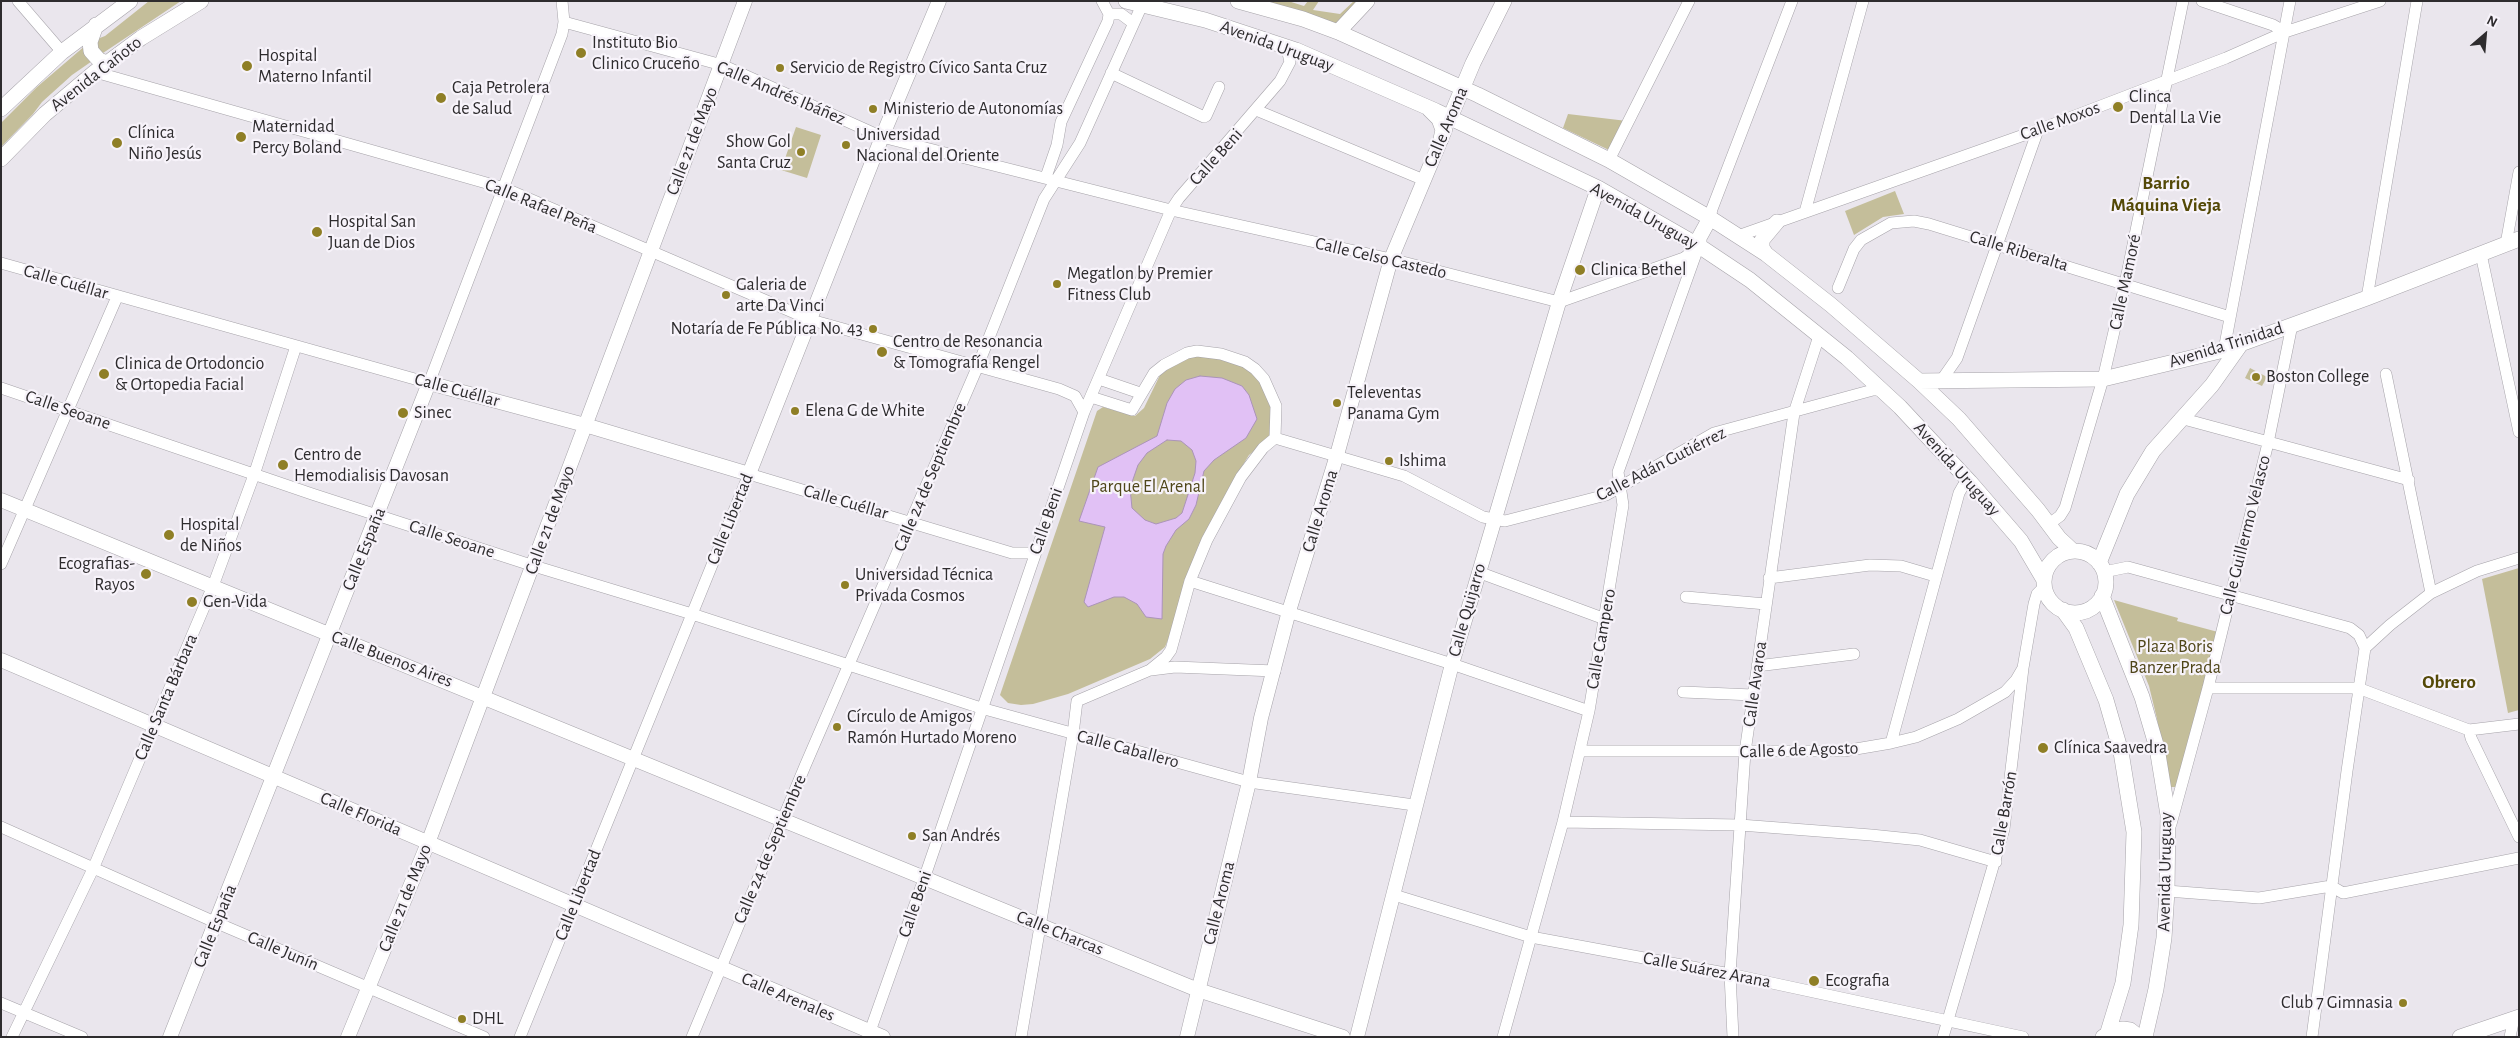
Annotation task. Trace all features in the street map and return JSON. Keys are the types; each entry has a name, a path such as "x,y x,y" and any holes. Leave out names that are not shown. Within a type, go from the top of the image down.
{"main road":[{"name":"Avenida Cañoto","path":"1,109 62,52 130,1"},
{"name":"Avenida Cañoto","path":"1,159 44,114 101,67 141,38 201,1"},
{"path":"1126,1 1143,3"},
{"name":"Avenida Uruguay","path":"1238,1 1303,19 1338,32 1537,123 1609,160 1710,218 1766,254 1831,305 1919,381 1959,419 2073,551"},
{"path":"1338,32 1367,1"},
{"name":"Calle Aroma","path":"1450,118 1462,88 1504,1"},
{"name":"Avenida Uruguay","path":"1143,3 1204,20 1296,50 1450,118 1598,188 1699,246 1750,280 1882,390 1970,482 2026,547 2044,584"},
{"path":"96,25 90,42 91,51 99,60 101,67"},
{"path":"1436,77 1456,73 1474,63"},
{"path":"1428,108 1439,119 1443,130 1441,139"},
{"path":"1699,246 1699,238 1710,218"},
{"path":"1766,254 1762,248 1762,240 1777,222"},
{"name":"Avenida Trinidad","path":"1919,381 2103,379 2192,358 2224,350 2292,326 2512,241"},
{"path":"2102,568 2127,494 2153,451 2180,418 2212,385 2241,344"},
{"path":"2192,358 2203,359 2213,367 2215,377 2212,385"},
{"path":"2073,551 2083,552 2102,568 2106,581 2102,596 2094,606 2082,612 2063,610 2054,605 2044,584 2052,562 2061,555 2073,551"},
{"name":"Avenida Uruguay","path":"2102,596 2142,697 2157,748 2169,830 2167,891 2156,989 2145,1037"},
{"name":"Avenida Uruguay","path":"2063,610 2076,628 2106,700 2121,752 2134,832 2131,925 2122,983 2105,1035"},
{"path":"2460,1037 2516,1018"},
{"name":"Avenida Uruguay","path":"2105,1035 2123,1029 2139,1037"}],"street":[{"path":"18,1 62,52"},
{"name":"Calle España","path":"170,1037 378,515 504,188 562,34 564,22 562,1"},
{"name":"Calle 21 de Mayo","path":"348,1037 428,843 746,1"},
{"name":"Calle Libertad","path":"520,1037 749,474 882,137 939,1"},
{"path":"1102,1 1109,14 1121,14 1133,23"},
{"path":"1609,160 1689,1"},
{"path":"1710,218 1792,1"},
{"path":"1805,212 1863,1"},
{"name":"Calle Mamoré","path":"2049,524 2060,516 2065,508 2103,379 2168,81 2183,1"},
{"path":"2202,1 2273,25 2285,32"},
{"path":"2224,350 2290,1"},
{"name":"Calle Moxos","path":"1738,236 2038,130 2168,81 2285,32 2380,1"},
{"path":"2367,298 2417,1"},
{"name":"Calle 24 de Septiembre","path":"1051,178 1080,143 1143,3"},
{"name":"Calle 24 de Septiembre","path":"692,1037 782,820 976,368 1044,199 1051,178 1061,122 1109,14"},
{"name":"Calle Andrés Ibáñez","path":"564,22 722,65 882,137 1051,178"},
{"name":"Calle Beni","path":"873,1035 981,708 1084,412 1172,210 1179,198 1280,81 1289,65 1288,53 1280,45"},
{"name":"Calle Rafael Peña","path":"101,67 504,188 810,320 976,368"},
{"path":"1111,73 1204,117 1219,87"},
{"path":"1256,110 1424,180"},
{"name":"Calle Aroma","path":"1187,1037 1249,782 1261,718 1275,671 1289,611 1337,455 1391,259 1450,118"},
{"path":"1942,381 1958,358 1996,244 2038,130"},
{"path":"1059,132 1068,142 1080,143"},
{"path":"2512,241 2519,172"},
{"name":"Calle Celso Castedo","path":"1051,178 1172,210 1391,259 1559,302"},
{"name":"Calle Quijarro","path":"1357,1037 1394,895 1414,805 1478,572 1559,302 1598,188"},
{"name":"Calle Riberalta","path":"1838,288 1854,249 1861,240 1891,223 1908,221 1930,224 2230,317"},
{"path":"1559,302 1684,258 1699,246"},
{"name":"Calle Campero","path":"1503,1037 1563,822 1589,711 1623,505 1618,472 1699,246"},
{"path":"2481,254 2519,432"},
{"name":"Calle Cuéllar","path":"1,263 116,297 585,425 911,522"},
{"path":"1,564 116,297"},
{"name":"Calle Guillermo Velasco","path":"2169,830 2208,688 2268,443 2292,326"},
{"name":"Calle Avaroa","path":"1733,1037 1730,974 1745,752 1794,413 1819,336"},
{"name":"Calle Santa Bárbara","path":"12,1037 92,869 155,726 213,586 254,475 296,346"},
{"path":"1091,397 1132,410 1140,393 1154,373 1164,364 1187,353 1211,352 1238,359 1255,369 1264,379 1276,406 1275,438 1264,448 1241,477 1207,540 1190,580 1171,650 1166,657 1150,670"},
{"path":"976,368 1059,389 1074,396 1084,412"},
{"path":"2386,374 2431,593"},
{"path":"1099,379 1140,393"},
{"name":"Calle Seoane","path":"1,388 254,475 848,665"},
{"name":"Calle Adán Gutiérrez","path":"1275,438 1404,476 1483,517 1494,520 1514,519 1606,495 1714,433 1794,413 1873,390 1882,390"},
{"path":"2180,418 2409,480"},
{"path":"1891,743 1959,493 1963,486 1970,482"},
{"name":"Calle Buenos Aires","path":"1,500 484,696 782,820"},
{"path":"911,522 1012,553 1035,553"},
{"path":"2365,648 2390,625 2431,593 2477,570 2519,558"},
{"path":"1769,578 1870,565 1901,566 1936,576"},
{"path":"2102,568 2128,566 2350,628 2359,635 2365,648 2331,886 2312,1037"},
{"path":"1478,572 1605,619"},
{"path":"1190,580 1452,664 1589,711"},
{"name":"Calle Barrón","path":"1943,1037 1996,862 2004,829 2012,775 2023,668 2034,604 2044,584"},
{"path":"1686,597 1766,604"},
{"path":"1758,666 1854,654"},
{"name":"Calle Florida","path":"1,660 720,968"},
{"name":"Calle Caballero","path":"848,665 981,708 1249,782 1414,805"},
{"path":"1020,1037 1073,734 1076,701 1150,670 1175,667 1275,671"},
{"name":"Calle 6 de Agosto","path":"1580,751 1844,751 1891,743 1916,737 1958,719 2005,692 2016,680 2023,668"},
{"path":"2208,688 2358,688 2469,730 2519,724"},
{"path":"1683,692 1753,695"},
{"path":"2469,730 2471,738 2519,836"},
{"name":"Calle Charcas","path":"782,820 1198,990 1342,1037"},
{"path":"1563,822 1740,825 1920,840 1996,862"},
{"name":"Calle Junín","path":"1,827 92,869 484,1037"},
{"path":"2330,901 2343,893 2519,858"},
{"path":"2167,891 2259,898 2331,886 2343,893"},
{"name":"Calle Suárez Arana","path":"1394,895 1531,937 1730,974 2023,1037"},
{"name":"Calle Arenales","path":"720,968 873,1035"},
{"path":"1,1003 82,1037"},
{"path":"2510,1037 2516,1018"}],"green space":[{"path":"149,1 181,1 100,55 92,41 105,36"},
{"path":"1263,1 1288,1 1304,6 1308,1 1319,1 1313,10 1340,14 1354,1 1361,1 1338,24"},
{"path":"86,45 95,59 72,75 42,102 1,147 1,123 37,87"},
{"path":"1568,114 1627,121 1611,151 1563,128"},
{"name":"Show Gol Santa Cruz","path":"796,127 821,135 807,178 781,170"},
{"path":"1895,191 1904,214 1883,217 1854,235 1845,211"},
{"name":"Parque El Arenal","path":"1199,355 1214,357 1245,366 1256,376 1272,406 1273,428 1266,441 1249,455 1238,473 1165,647 1150,659 1068,694 1033,704 1008,703 1000,695 1097,411 1103,407 1135,416 1144,408 1160,375 1185,357"},
{"path":"2250,368 2267,377 2262,386 2245,378"},
{"path":"2519,568 2519,710 2508,713 2482,579"},
{"name":"Plaza Boris Banzer Prada","path":"2114,600 2178,618 2177,621 2218,632 2176,787 2168,787 2157,719 2149,686"}],"shaded area":[{"path":"1200,376 1222,378 1242,386 1249,395 1257,419 1246,438 1214,460 1204,471 1196,505 1189,519 1176,530 1166,546 1163,554 1162,619 1146,617 1137,604 1124,597 1114,597 1088,607 1084,602 1105,527 1079,521 1098,467 1157,436 1167,403 1175,389 1186,380","holes":["1167,440 1181,441 1192,450 1196,461 1195,473 1182,513 1176,518 1156,524 1145,520 1132,508 1130,488 1138,465 1147,453"]}],"place":[{"name":"Instituto Bio Clinico Cruceño","path":"581,53"},
{"name":"Hospital Materno Infantil","path":"247,66"},
{"name":"Servicio de Registro Cívico Santa Cruz","path":"780,68"},
{"name":"Caja Petrolera de Salud","path":"441,98"},
{"name":"Clinca Dental La Vie","path":"2118,107"},
{"name":"Ministerio de Autonomías","path":"873,109"},
{"name":"Maternidad Percy Boland","path":"241,137"},
{"name":"Clínica Niño Jesús","path":"117,143"},
{"name":"Universidad Nacional del Oriente","path":"846,145"},
{"name":"Show Gol Santa Cruz","path":"801,152"},
{"name":"Hospital San Juan de Dios","path":"317,232"},
{"name":"Clinica Bethel","path":"1580,270"},
{"name":"Megatlon by Premier Fitness Club","path":"1057,284"},
{"name":"Galeria de arte Da Vinci","path":"726,295"},
{"name":"Notaría de Fe Pública No. 43","path":"873,329"},
{"name":"Centro de Resonancia & Tomografía Rengel","path":"882,352"},
{"name":"Clinica de Ortodoncio & Ortopedia Facial","path":"104,374"},
{"name":"Boston College","path":"2256,377"},
{"name":"Televentas Panama Gym","path":"1337,403"},
{"name":"Elena G de White","path":"795,411"},
{"name":"Sinec","path":"403,413"},
{"name":"Ishima","path":"1389,461"},
{"name":"Centro de Hemodialisis Davosan","path":"283,465"},
{"name":"Hospital de Niños","path":"169,535"},
{"name":"Ecografias- Rayos","path":"146,574"},
{"name":"Universidad Técnica Privada Cosmos","path":"845,585"},
{"name":"Gen-Vida","path":"192,602"},
{"name":"Círculo de Amigos Ramón Hurtado Moreno","path":"837,727"},
{"name":"Clínica Saavedra","path":"2043,748"},
{"name":"San Andrés","path":"912,836"},
{"name":"Ecografia","path":"1814,981"},
{"name":"Club 7 Gimnasia","path":"2403,1003"},
{"name":"DHL","path":"462,1019"}],"district":[{"name":"Barrio Máquina Vieja","path":"2166,194"},
{"name":"Obrero","path":"2449,682"}]}
